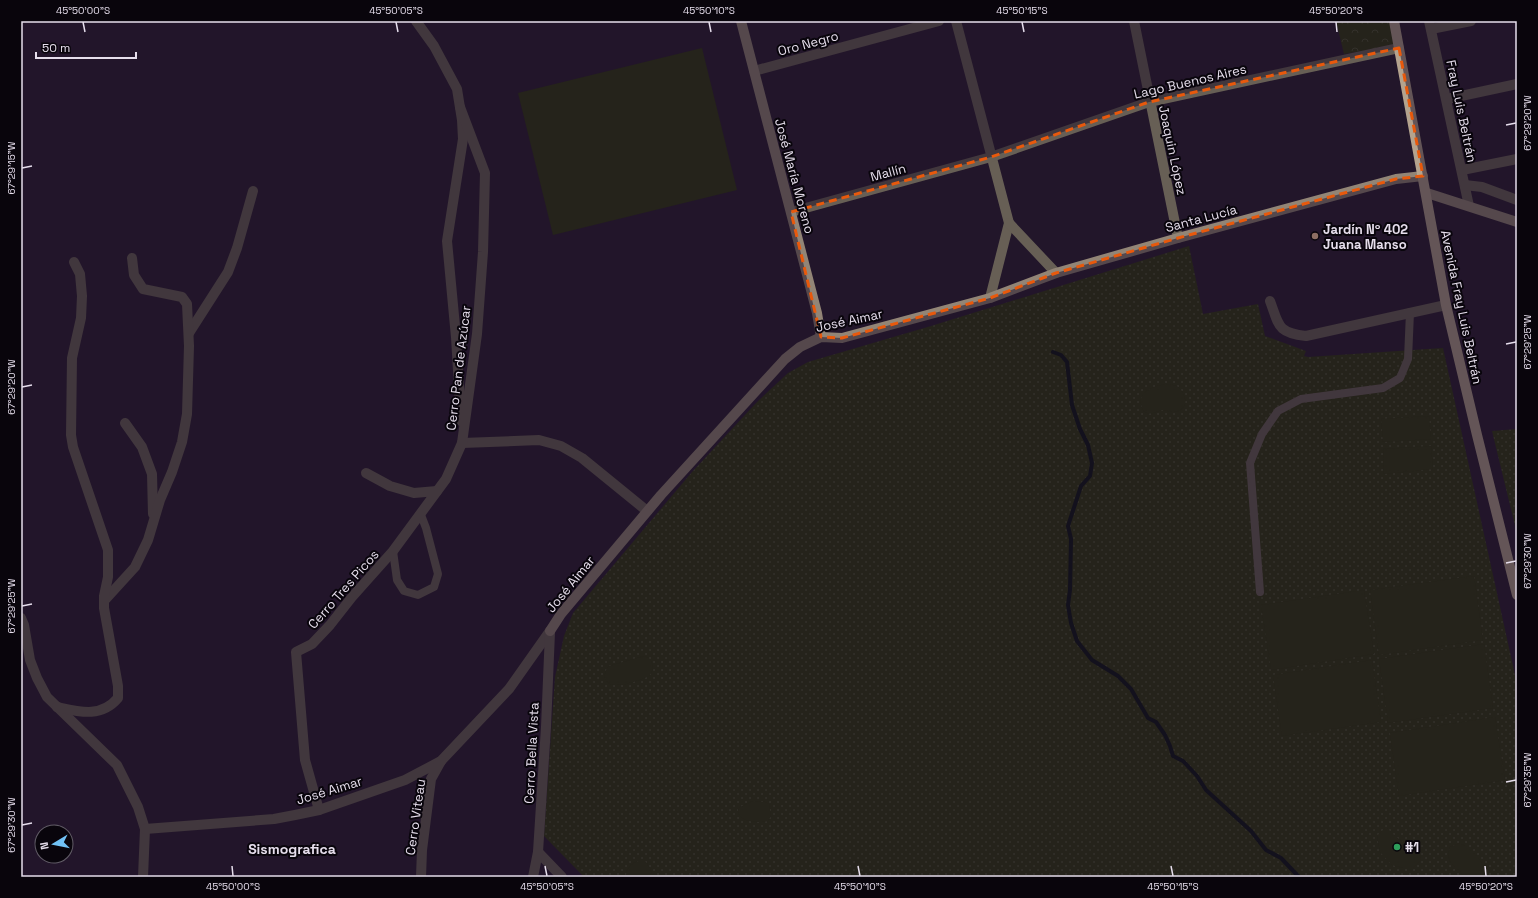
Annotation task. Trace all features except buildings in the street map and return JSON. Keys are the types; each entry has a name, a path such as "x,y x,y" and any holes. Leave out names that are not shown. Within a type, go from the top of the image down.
{"main road":[{"name":"Avenida Fray Luis Beltrán","path":"1394,21 1427,193 1446,305 1517,595"}],"street":[{"name":"Cerro Pan de Azúcar","path":"416,21 434,46 457,89 460,107 463,139 447,241 456,336 462,443"},
{"name":"José María Moreno","path":"741,21 817,313 821,337"},
{"name":"Oro Negro","path":"754,72 939,21"},
{"path":"956,21 1009,223 1056,273"},
{"name":"Joaquin López","path":"1134,21 1149,102 1178,238"},
{"path":"1430,25 1471,21"},
{"name":"Fray Luis Beltrán","path":"1430,25 1469,206"},
{"name":"Lago Buenos Aires","path":"991,157 1149,102 1399,48"},
{"path":"1446,99 1517,84"},
{"name":"Cerro Pan de Azúcar","path":"460,107 485,172 483,252 477,334 462,443"},
{"name":"Mallín","path":"791,212 991,157"},
{"path":"1462,170 1517,159"},
{"name":"Santa Lucía","path":"990,298 1056,273 1178,238 1396,180 1423,176"},
{"path":"1465,185 1482,187 1517,200"},
{"path":"189,333 228,272 237,248 252,191"},
{"path":"1427,193 1517,222"},
{"path":"990,298 1009,223"},
{"path":"104,601 135,567 148,540 182,442 186,421 189,333 187,304 182,297 143,289 134,274 132,258"},
{"path":"57,707 82,712 99,711 112,705 118,698 118,686 104,601 108,576 108,550 73,447 71,434 72,358 81,318 82,296 80,274 74,262"},
{"name":"José Aimar","path":"145,829 274,818 318,810 405,780 441,762 509,689 561,614 647,511 785,359 800,347 821,337 842,338 990,298"},
{"path":"1270,301 1280,328 1291,334 1306,336 1446,305"},
{"path":"125,423 142,447 152,474 153,522"},
{"path":"462,443 539,440 561,446 582,458 647,511"},
{"name":"Cerro Tres Picos","path":"318,810 305,760 296,652 312,644 393,551 421,515 446,479 462,443"},
{"path":"366,474 390,486 414,493 437,491"},
{"path":"21,618 24,625 30,660 47,697 117,765 138,807 145,829 142,877"},
{"name":"Cerro Bella Vista","path":"533,877 538,852 546,727 550,631"},
{"name":"Cerro Viteau","path":"421,877 422,850 431,779 441,762"},
{"path":"538,852 562,877"}],"lane":[{"path":"1260,592 1250,463 1262,434 1278,411 1302,398 1383,388 1400,378 1408,358 1410,312"},
{"path":"393,551 397,580 404,591 418,595 434,587 438,574 426,528 421,515"}],"highlighted area":[{"path":"1399,48 1423,176 1396,179 1178,238 1056,273 990,298 842,338 821,337 791,212 991,157 1149,102"}],"green space":[{"path":"1336,21 1390,21 1395,46 1344,54"},
{"path":"702,48 737,190 553,235 518,93"},
{"path":"1189,246 1203,314 1258,304 1265,336 1306,351 1304,356 1308,357 1443,348 1517,684 1517,877 584,877 544,836 555,677 564,636 573,613 692,472 757,402 788,373 808,362 931,326"},
{"path":"1165,384 1178,387 1180,389 1185,399 1184,406 1175,412 1163,410 1151,413 1145,412 1141,404 1142,396 1148,390"},
{"path":"1429,416 1431,439 1383,442 1381,419"},
{"path":"1517,429 1517,534 1492,431"},
{"path":"1431,446 1433,469 1384,474 1383,449"},
{"path":"1474,576 1483,640 1379,655 1370,590"},
{"path":"1364,590 1374,654 1271,670 1261,605"},
{"path":"1484,644 1493,708 1388,723 1379,659"},
{"path":"644,656 652,662 653,667 649,676 618,685 612,685 605,678 606,670 609,666"},
{"path":"1372,660 1381,722 1282,736 1273,675"},
{"path":"1495,717 1505,780 1399,796 1390,733"},
{"path":"753,801 765,802 769,804 771,816 768,821 751,821 740,816 738,809"},
{"name":"#1","path":"1385,828 1387,828 1401,841 1419,848 1421,860 1413,868 1403,868 1392,865 1380,852 1377,836"},
{"name":"#1","path":"1460,843 1470,849 1477,857 1488,877 1464,877 1452,864 1449,858 1450,847"},
{"path":"639,861 645,861 650,868 653,877 626,877 630,866"}],"waterway":[{"path":"1053,352 1061,355 1067,362 1072,405 1080,429 1088,445 1092,463 1090,476 1081,486 1068,526 1071,539 1070,590 1068,605 1071,623 1077,641 1092,660 1118,676 1131,689 1148,718 1156,722 1165,735 1173,756 1183,761 1197,776 1206,790 1251,831 1266,850 1281,858 1299,877"}],"place":[{"name":"Jardín Nº 402 Juana Manso","path":"1315,236"},
{"name":"#1","path":"1397,847"}],"district":[{"name":"Sismografica","path":"292,849"}]}
